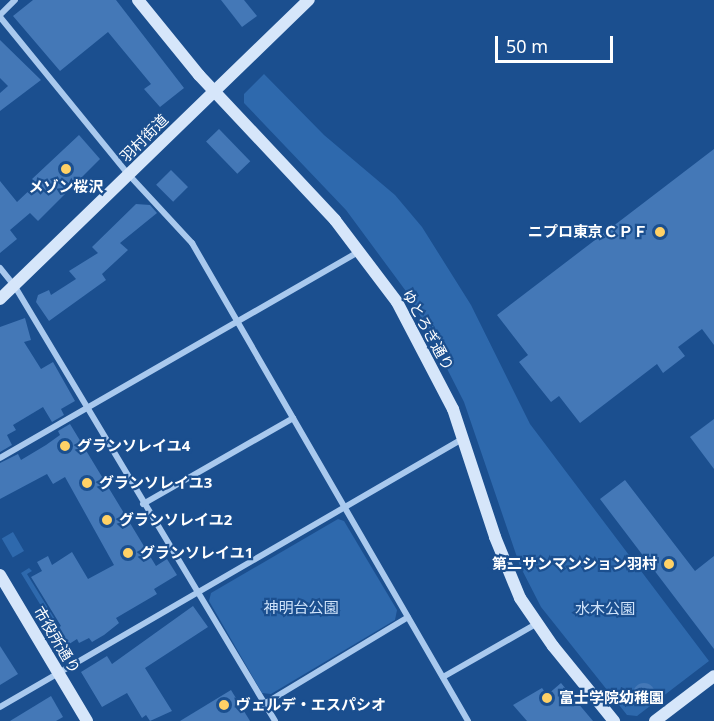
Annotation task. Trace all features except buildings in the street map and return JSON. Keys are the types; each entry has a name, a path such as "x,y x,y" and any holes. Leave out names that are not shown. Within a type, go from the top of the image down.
{"street":[{"path":"15,0 0,16 129,175 192,243 468,721"},
{"name":"ゆとろぎ通り","path":"138,0 213,91 360,251 417,335 464,437 507,569 536,624 614,721"},
{"name":"羽村街道","path":"0,299 309,0"},
{"path":"0,458 360,251"},
{"path":"0,268 14,285 85,410 275,721"},
{"path":"143,504 293,418"},
{"path":"0,707 464,437"},
{"name":"市役所通り","path":"0,576 87,721"},
{"path":"264,704 408,617"},
{"path":"443,677 536,624"},
{"path":"655,721 714,676"}],"green space":[{"name":"水木公園","path":"264,74 324,135 395,195 422,227 471,305 530,424 709,661 637,716 627,715 541,607 520,566 464,402 411,298 346,210 244,103 244,94"},
{"name":"神明台公園","path":"338,519 344,521 397,610 395,620 271,694 262,693 209,601 211,593"},
{"path":"13,532 24,551 13,558 2,538"},
{"path":"29,568 32,571 27,574 56,621 52,624 21,573"}],"place":[{"name":"メゾン桜沢","path":"66,169"},
{"name":"ニプロ東京ＣＰＦ","path":"660,232"},
{"name":"グランソレイユ4","path":"65,446"},
{"name":"グランソレイユ3","path":"87,483"},
{"name":"グランソレイユ2","path":"107,520"},
{"name":"グランソレイユ1","path":"128,553"},
{"name":"第二サンマンション羽村","path":"669,564"},
{"name":"富士学院幼稚園","path":"547,698"},
{"name":"ヴェルデ・エスパシオ","path":"224,705"}]}
